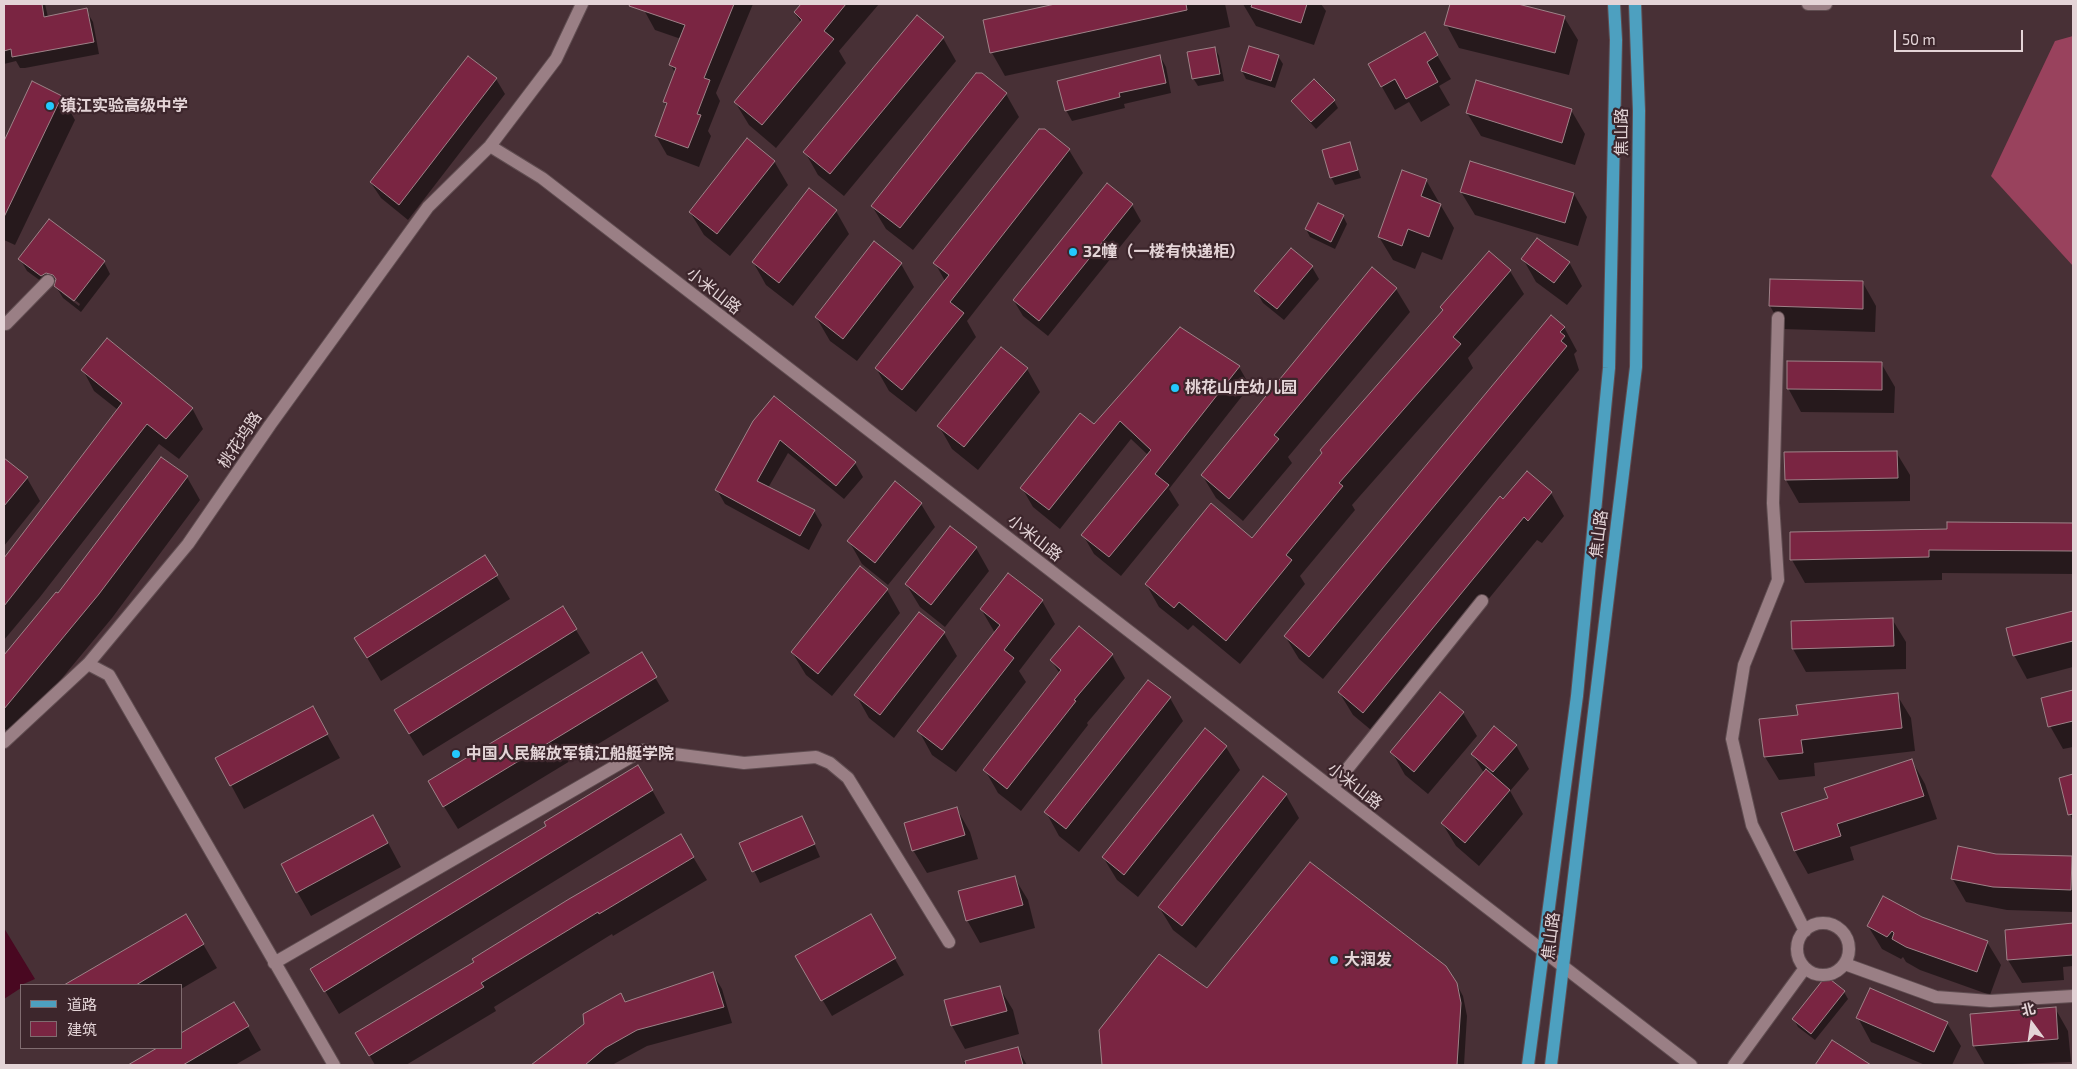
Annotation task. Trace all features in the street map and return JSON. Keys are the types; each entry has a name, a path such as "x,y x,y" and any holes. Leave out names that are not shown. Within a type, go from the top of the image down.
{"main road":[{"name":"焦山路","path":"1528,1065 1577,696 1609,368 1616,50 1614,4"},
{"name":"焦山路","path":"1551,1065 1636,367 1639,111 1635,4"}],"street":[{"path":"490,146 556,59 582,4"},
{"path":"1808,4 1826,4"},
{"name":"桃花坞路","path":"4,742 88,664 188,544 270,424 428,207 490,146"},
{"name":"小米山路","path":"490,146 542,178 1691,1065"},
{"path":"4,322 6,324 48,281"},
{"path":"1778,318 1773,503 1778,580 1744,665 1732,739 1752,825 1805,931"},
{"path":"1332,788 1482,601"},
{"path":"88,664 109,676 334,1065"},
{"path":"274,963 643,750 744,763 816,757 830,762 848,778 949,942"},
{"path":"1829,924 1843,932 1849,948 1845,964 1838,970 1821,975 1805,968 1798,953 1798,945 1805,931 1812,926 1829,924"},
{"path":"1845,964 1936,996 1990,1001 2073,996"},
{"path":"1734,1065 1805,968"}],"shaded area":[{"path":"2073,36 2073,266 1991,176 2055,41"},
{"path":"4,928 35,979 20,984 20,989 4,999"}],"building":[{"path":"4,4 42,4 44,17 87,8 94,42 12,57 11,49 4,51"},
{"path":"630,4 734,4 704,78 710,80 697,114 701,115 688,148 655,136 667,103 663,102 676,68 669,65 685,25 629,6"},
{"path":"801,4 846,4 824,31 834,39 762,125 734,102 802,20 794,12"},
{"path":"1055,4 1186,4 1187,10 990,53 983,20"},
{"path":"1252,4 1307,4 1301,23 1251,7"},
{"path":"1450,4 1518,4 1565,16 1555,53 1444,25"},
{"path":"917,15 944,37 830,174 803,152"},
{"path":"1425,32 1438,55 1427,62 1438,82 1406,99 1395,79 1381,87 1368,64"},
{"path":"1249,46 1279,55 1271,81 1241,71"},
{"path":"1215,47 1220,74 1192,79 1187,52"},
{"path":"1160,55 1166,83 1119,93 1120,97 1065,111 1057,81"},
{"path":"468,56 497,78 399,205 370,182"},
{"path":"976,73 982,73 1007,93 900,228 871,206"},
{"path":"1314,79 1335,100 1311,122 1291,101"},
{"path":"1476,80 1572,109 1562,143 1466,113"},
{"path":"32,81 62,96 4,217 4,141"},
{"path":"1039,129 1045,129 1070,149 950,302 964,313 902,390 875,368 949,275 933,263"},
{"path":"747,138 775,161 717,234 689,212"},
{"path":"1350,142 1358,170 1330,178 1322,150"},
{"path":"1470,161 1574,193 1565,223 1460,192"},
{"path":"1402,170 1427,179 1421,196 1441,204 1429,237 1408,229 1402,246 1378,237"},
{"name":"32幢（一楼有快递柜）","path":"1107,183 1133,204 1039,321 1013,300"},
{"path":"809,188 837,210 779,283 752,262"},
{"path":"1318,203 1344,215 1331,242 1305,229"},
{"path":"49,219 105,261 74,301 54,286 56,279 53,275 46,273 41,276 18,259"},
{"path":"1537,238 1570,262 1554,283 1521,259"},
{"path":"874,241 902,263 843,339 815,317"},
{"path":"1291,248 1313,266 1277,309 1254,291"},
{"path":"1489,251 1511,270 1453,337 1461,344 1339,483 1343,486 1286,555 1292,560 1226,641 1179,602 1174,608 1145,584 1211,503 1252,538 1322,453 1320,450 1443,310 1440,307"},
{"path":"1372,267 1397,288 1274,435 1279,439 1229,499 1201,475"},
{"path":"1770,279 1863,281 1863,309 1769,306"},
{"path":"1551,315 1565,327 1560,332 1565,336 1561,341 1567,346 1309,657 1284,636"},
{"path":"1180,327 1240,366 1155,474 1169,485 1109,557 1081,535 1151,450 1120,421 1049,510 1020,488 1080,413 1094,424"},
{"path":"107,338 193,408 166,439 147,424 4,606 4,558 122,403 81,370"},
{"path":"1001,347 1028,368 964,447 937,426"},
{"path":"1787,361 1882,362 1882,390 1787,389"},
{"path":"774,396 856,462 836,486 780,440 757,481 815,510 800,536 715,490 753,421"},
{"path":"1897,451 1898,478 1785,480 1784,452"},
{"path":"161,457 188,476 99,594 4,709 4,655 56,592 58,593"},
{"path":"4,458 28,477 4,506"},
{"path":"1527,471 1552,492 1528,521 1524,517 1363,713 1338,692 1500,496 1503,499"},
{"path":"895,481 922,503 875,563 847,541"},
{"path":"1947,522 2073,523 2073,551 1929,550 1929,557 1790,560 1790,532 1947,529"},
{"path":"950,526 977,547 931,605 905,584"},
{"path":"485,555 498,575 367,658 354,638"},
{"path":"860,566 888,589 818,674 791,652"},
{"path":"1008,573 1043,600 1004,650 1014,658 942,750 917,731 1000,625 980,609"},
{"path":"563,606 577,629 409,734 394,710"},
{"path":"2073,611 2073,641 2013,656 2006,628"},
{"path":"919,612 945,632 880,715 854,695"},
{"path":"1893,618 1894,646 1792,649 1791,621"},
{"path":"1079,626 1113,654 1074,700 1076,701 1007,789 983,770 1061,670 1050,660"},
{"path":"642,652 657,677 443,807 428,781"},
{"path":"1148,680 1171,697 1066,829 1044,812"},
{"path":"2073,690 2073,721 2048,727 2041,698"},
{"path":"1440,692 1464,712 1414,772 1390,752"},
{"path":"1898,693 1902,728 1801,740 1803,753 1764,757 1759,719 1798,715 1796,705"},
{"path":"313,706 328,734 230,786 215,758"},
{"path":"1494,726 1517,745 1493,772 1471,754"},
{"path":"1205,728 1227,746 1124,875 1102,857"},
{"path":"1912,759 1924,796 1837,824 1841,836 1794,851 1781,813 1828,798 1824,788"},
{"path":"638,765 653,790 324,992 310,969 546,826 544,822"},
{"path":"1486,769 1510,790 1465,843 1441,823"},
{"path":"2073,774 2073,814 2068,815 2059,778"},
{"path":"1263,776 1287,794 1182,926 1158,907"},
{"path":"957,807 965,835 912,851 904,823"},
{"path":"373,815 388,843 296,893 281,864"},
{"path":"802,816 815,844 752,872 739,843"},
{"path":"681,834 694,857 599,914 598,912 481,983 484,987 369,1056 355,1033 474,962 472,959 569,899"},
{"path":"1958,846 1996,854 2072,856 2071,890 1993,887 1951,879"},
{"name":"大润发","path":"1310,862 1446,966 1457,983 1461,1003 1457,1065 1102,1065 1099,1030 1159,954 1207,988"},
{"path":"1015,876 1023,905 966,921 958,891"},
{"path":"1883,896 1922,917 1988,941 1977,972 1906,947 1892,939 1894,933 1892,931 1887,937 1867,926"},
{"path":"186,914 204,944 138,984 66,984"},
{"path":"871,914 896,958 821,1001 795,956"},
{"path":"2073,923 2073,955 2007,960 2005,930"},
{"path":"713,972 724,1007 637,1030 605,1048 585,1065 531,1065 584,1024 583,1014 621,993 625,1002"},
{"path":"1826,976 1845,991 1811,1034 1792,1019"},
{"path":"1000,986 1007,1011 951,1026 944,1000"},
{"path":"1870,988 1948,1022 1934,1052 1856,1018"},
{"path":"234,1002 249,1026 183,1065 128,1065 155,1049 182,1049 182,1032"},
{"path":"2056,1007 2058,1039 1973,1046 1970,1014"},
{"path":"1832,1040 1871,1065 1815,1065"},
{"path":"1018,1047 1023,1065 966,1065 965,1061"}],"place":[{"name":"镇江实验高级中学","path":"50,106"},
{"name":"32幢（一楼有快递柜）","path":"1073,252"},
{"name":"桃花山庄幼儿园","path":"1175,388"},
{"name":"中国人民解放军镇江船艇学院","path":"456,754"},
{"name":"大润发","path":"1334,960"}]}
